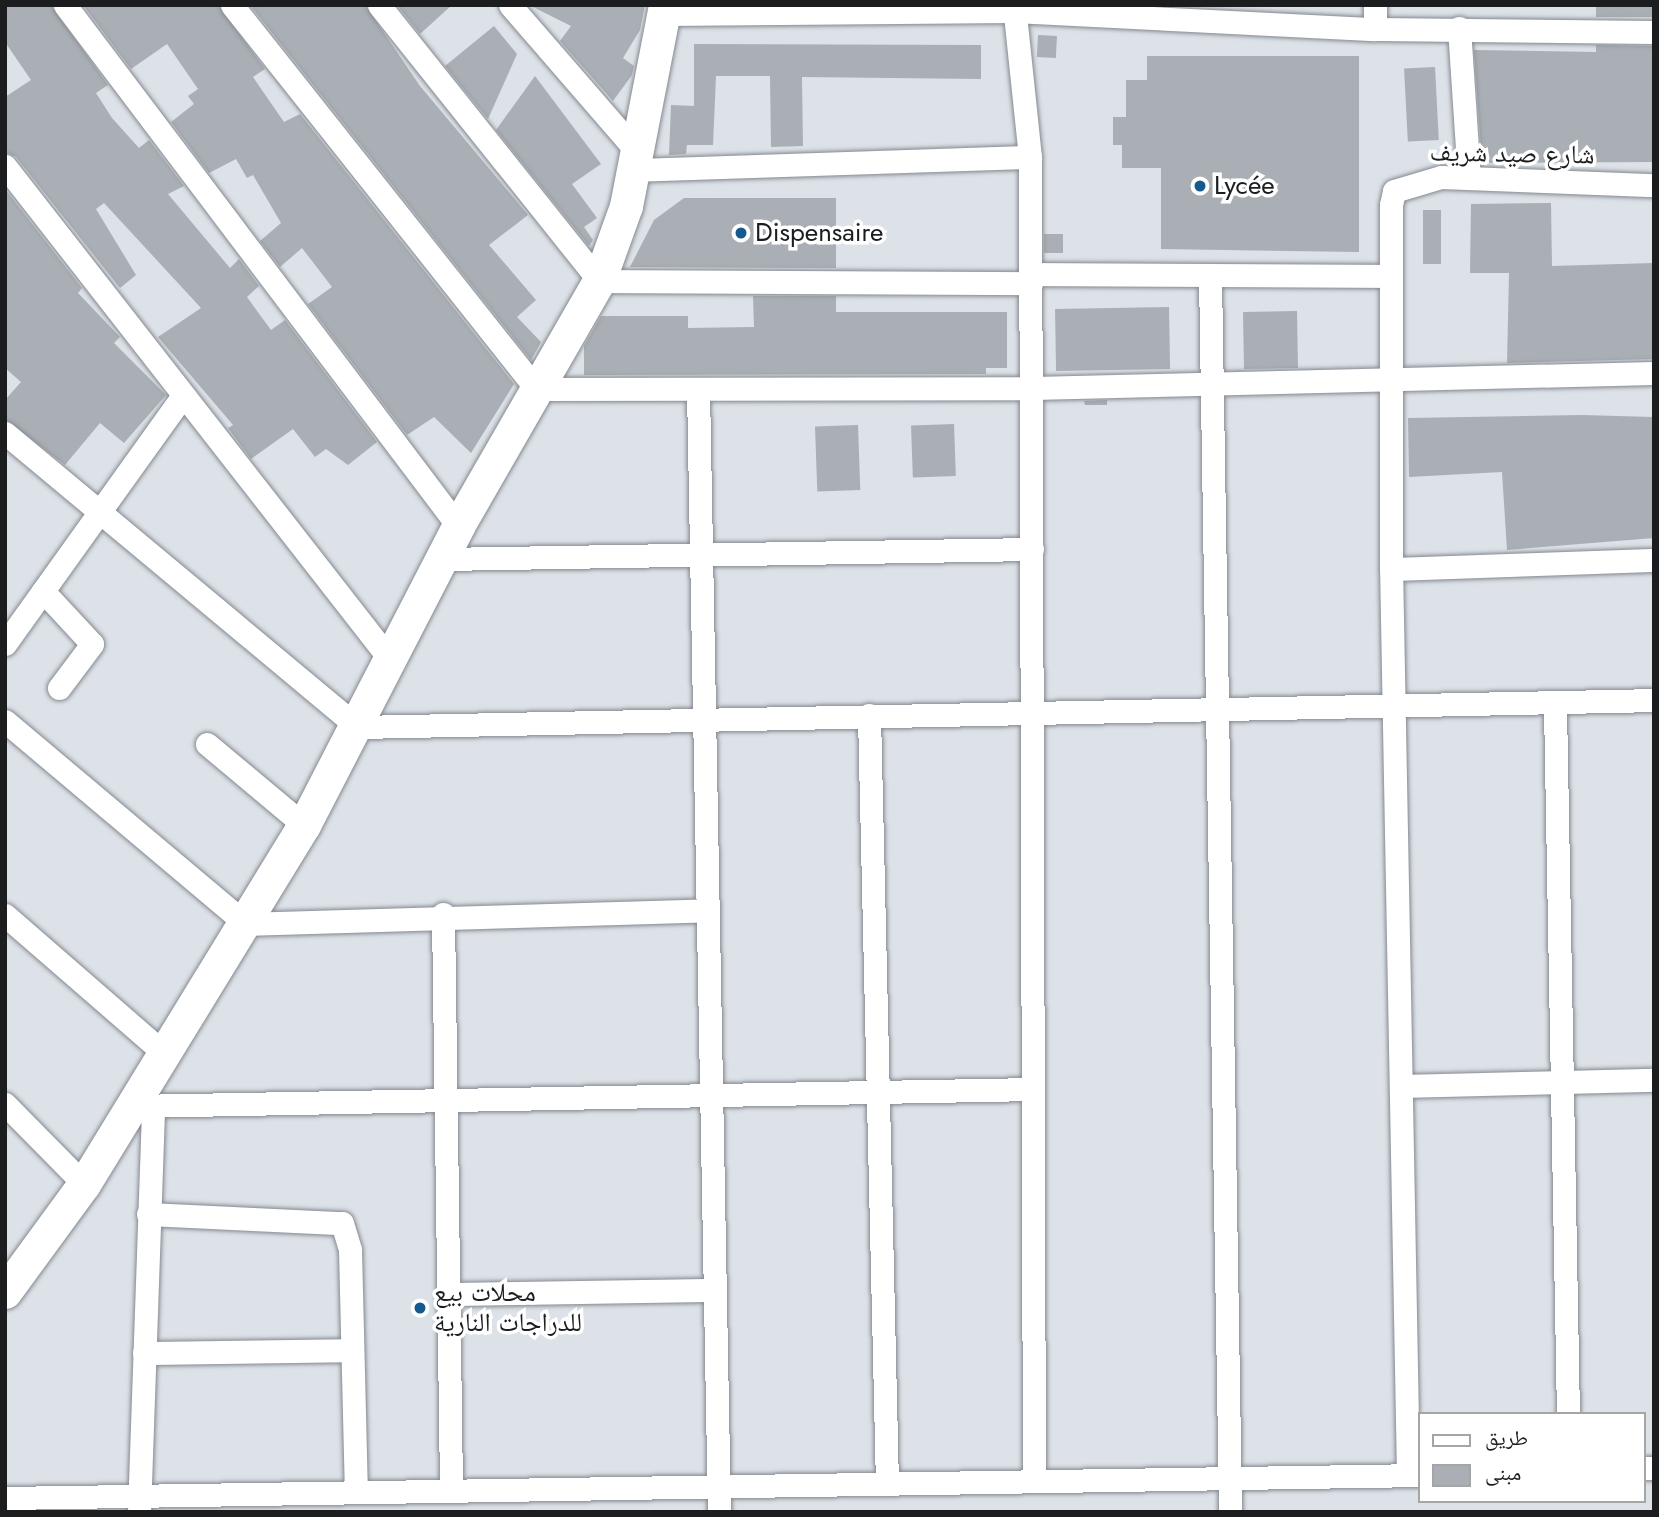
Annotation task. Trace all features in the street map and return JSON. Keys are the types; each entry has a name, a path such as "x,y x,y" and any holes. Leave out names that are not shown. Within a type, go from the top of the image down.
{"street":[{"path":"65,5 458,526"},
{"path":"232,5 536,389"},
{"path":"379,5 599,281"},
{"path":"510,5 636,162"},
{"path":"1375,5 1375,29"},
{"path":"1014,8 1030,157 1034,1480"},
{"path":"7,1286 143,1106 166,1054 304,825 392,662 458,526 599,281 636,162 664,10 1014,8 1375,29 1654,32"},
{"path":"1459,28 1469,178"},
{"path":"636,162 1030,157"},
{"path":"5,166 181,398 392,662"},
{"name":"شارع صيد شريف","path":"1414,1475 1402,1086 1391,569 1391,276 1394,191 1416,180 1469,178 1654,185"},
{"path":"599,281 1031,279 1210,275 1391,276"},
{"path":"1210,275 1214,713 1230,1512"},
{"path":"536,389 1031,388 1391,382 1654,373"},
{"path":"698,389 707,718 711,1290 719,1512"},
{"path":"5,644 181,398"},
{"path":"5,433 101,509 358,727 869,715 1214,713 1555,706 1654,700"},
{"path":"442,559 1031,549"},
{"path":"1391,569 1654,560"},
{"path":"43,591 91,639 90,652 59,688"},
{"path":"1555,706 1567,1412"},
{"path":"869,715 887,1483"},
{"path":"5,721 246,924 443,914 708,910"},
{"path":"207,744 304,825"},
{"path":"443,914 451,1490"},
{"path":"5,915 166,1054"},
{"path":"1402,1086 1654,1080"},
{"path":"143,1106 1033,1089"},
{"path":"5,1104 83,1184"},
{"path":"140,1503 148,1214 143,1106"},
{"path":"148,1214 342,1223 350,1250 356,1492"},
{"path":"448,1294 711,1290"},
{"path":"144,1353 352,1350"},
{"path":"5,1498 140,1503 356,1492 1414,1475"}],"building":[{"path":"5,5 51,5 108,85 96,93 112,118 139,148 149,140 184,186 168,194 230,268 239,259 259,286 247,297 271,330 285,320 377,442 348,465 326,449 315,457 293,429 251,459 228,428 233,425 158,337 201,308 104,203 96,209 136,275 120,288 16,157 5,152 5,97 31,80 5,42"},
{"path":"83,5 218,5 265,69 253,77 284,122 300,114 514,384 471,453 434,417 407,435 308,304 332,287 302,248 280,267 260,241 281,223 253,175 247,178 236,159 209,173 171,122 194,104 188,96 198,89 167,44 131,69"},
{"path":"250,5 365,5 420,86 528,215 489,245 536,300 517,317 541,342 531,360"},
{"path":"397,5 452,5 420,34"},
{"path":"529,5 645,5 640,30 623,58 634,66 632,75 613,101 560,41 571,26"},
{"path":"1596,5 1653,5 1653,17 1596,17"},
{"path":"494,26 517,54 488,119 445,66"},
{"path":"1038,35 1057,36 1056,58 1037,57"},
{"path":"694,44 981,45 981,79 802,77 803,146 771,147 770,76 716,76 713,145 687,145 686,154 669,155 671,105 694,106"},
{"path":"1596,45 1652,46 1654,162 1482,163 1474,50 1596,52"},
{"name":"Lycée","path":"1147,56 1359,56 1359,252 1161,249 1161,168 1122,168 1122,145 1113,145 1113,117 1126,117 1126,80 1147,80"},
{"path":"1435,67 1439,140 1408,142 1404,69"},
{"path":"535,76 601,164 572,184 597,218 584,227 593,240 589,246 496,130"},
{"path":"5,189 82,288 78,293 120,337 114,343 166,395 124,443 100,423 65,465 5,419 5,400 21,382 5,368"},
{"name":"Dispensaire","path":"684,198 836,198 836,268 630,267 654,220"},
{"path":"1551,203 1552,266 1654,263 1654,359 1507,363 1509,273 1470,273 1471,204"},
{"path":"1423,210 1441,210 1441,264 1423,264"},
{"path":"1044,234 1063,234 1063,253 1044,253"},
{"path":"753,296 836,296 836,312 1007,312 1007,368 986,368 986,374 584,375 584,346 601,316 688,316 688,328 754,327"},
{"path":"1169,307 1170,369 1056,371 1055,309"},
{"path":"1297,311 1298,368 1244,369 1243,312"},
{"path":"1107,400 1107,405 1085,405 1084,401"},
{"path":"1582,415 1654,417 1654,538 1507,550 1502,472 1409,477 1408,418"},
{"path":"954,424 956,476 913,477 911,426"},
{"path":"858,425 860,490 817,491 815,427"}],"place":[{"name":"Lycée","path":"1200,186"},
{"name":"Dispensaire","path":"741,233"},
{"name":"محلات بيع للدراجات النارية","path":"420,1308"}]}
